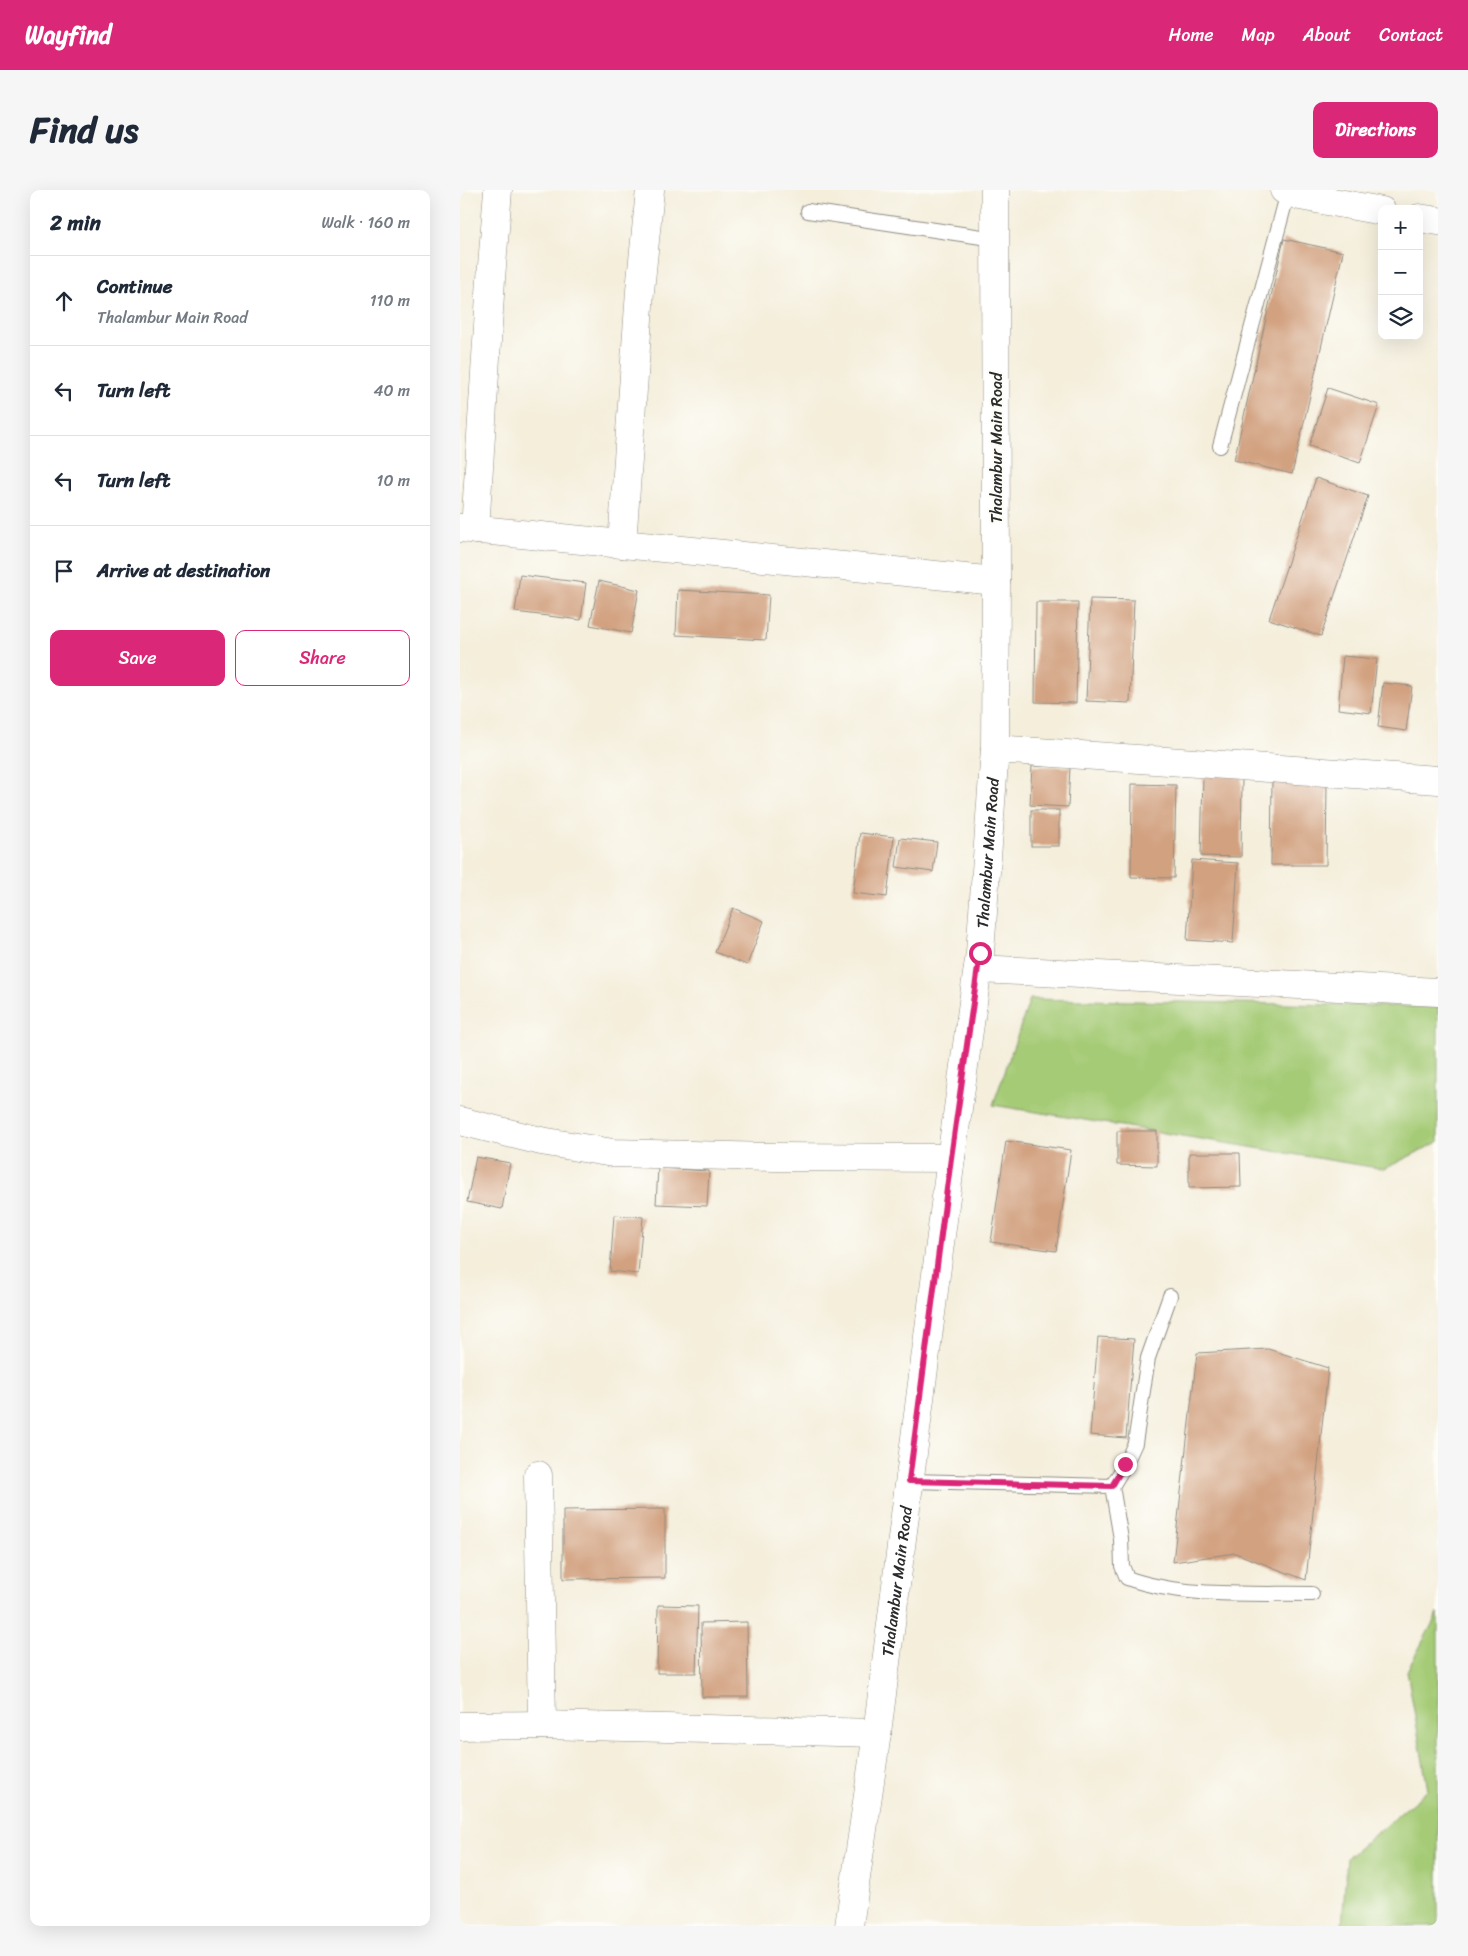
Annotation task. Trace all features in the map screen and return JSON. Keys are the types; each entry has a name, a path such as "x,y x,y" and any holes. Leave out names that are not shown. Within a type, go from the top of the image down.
{"street":[{"path":"498,190 468,529 996,582"},
{"path":"622,544 640,291 650,190"},
{"name":"Thalambur Main Road","path":"849,1926 951,1158 978,969 995,749 995,190"},
{"path":"1286,191 1378,210"},
{"path":"1423,219 1438,221"},
{"path":"995,749 1438,780"},
{"path":"978,969 1438,992"},
{"path":"460,1121 541,1141 613,1153 774,1157 951,1158"},
{"path":"538,1475 542,1725"},
{"path":"460,1726 542,1725 876,1733"}],"lane":[{"path":"1220,446 1286,191"},
{"path":"808,211 995,239"},
{"path":"1170,1296 1148,1358 1135,1443 1112,1486 1121,1539 1122,1566 1126,1578 1164,1588 1312,1594"},
{"path":"909,1481 1112,1486"}],"green space":[{"path":"1030,999 1438,1007 1438,1142 1384,1169 993,1105"},
{"path":"1438,1613 1438,1926 1342,1926 1347,1858 1428,1790 1407,1671"}],"building":[{"path":"1284,239 1343,252 1292,474 1234,460"},
{"path":"1328,388 1379,405 1360,463 1309,446"},
{"path":"1316,478 1368,496 1321,636 1269,619"},
{"path":"520,575 586,583 581,620 515,612"},
{"path":"599,581 639,590 631,633 590,625"},
{"path":"678,590 769,595 766,640 676,635"},
{"path":"1090,599 1134,600 1130,703 1086,701"},
{"path":"1036,602 1078,602 1076,703 1035,702"},
{"path":"1343,656 1377,659 1371,713 1338,709"},
{"path":"1383,683 1412,686 1406,731 1378,727"},
{"path":"1032,766 1070,767 1068,807 1030,805"},
{"path":"1203,775 1242,776 1241,857 1201,856"},
{"path":"1272,780 1327,782 1326,865 1271,865"},
{"path":"1132,784 1176,785 1174,878 1131,877"},
{"path":"1031,810 1059,810 1059,846 1031,846"},
{"path":"860,833 894,837 887,897 853,893"},
{"path":"900,838 937,842 933,872 896,867"},
{"path":"1192,860 1238,863 1233,943 1187,940"},
{"path":"733,908 764,921 747,965 715,952"},
{"path":"1117,1131 1157,1131 1157,1166 1117,1165"},
{"path":"1006,1141 1071,1150 1056,1251 991,1242"},
{"path":"1189,1153 1240,1153 1241,1187 1189,1188"},
{"path":"476,1157 510,1163 502,1209 467,1202"},
{"path":"658,1168 709,1171 707,1206 656,1204"},
{"path":"614,1215 643,1217 638,1274 610,1271"},
{"path":"1098,1337 1134,1339 1126,1438 1090,1435"},
{"path":"1268,1349 1328,1368 1306,1580 1235,1553 1173,1562 1197,1353"},
{"path":"665,1509 665,1578 563,1579 563,1510"},
{"path":"658,1605 698,1606 696,1673 657,1673"},
{"path":"747,1622 748,1697 702,1697 701,1623"}],"route":[{"path":"980,953 909,1481 1112,1486 1125,1464"}]}
